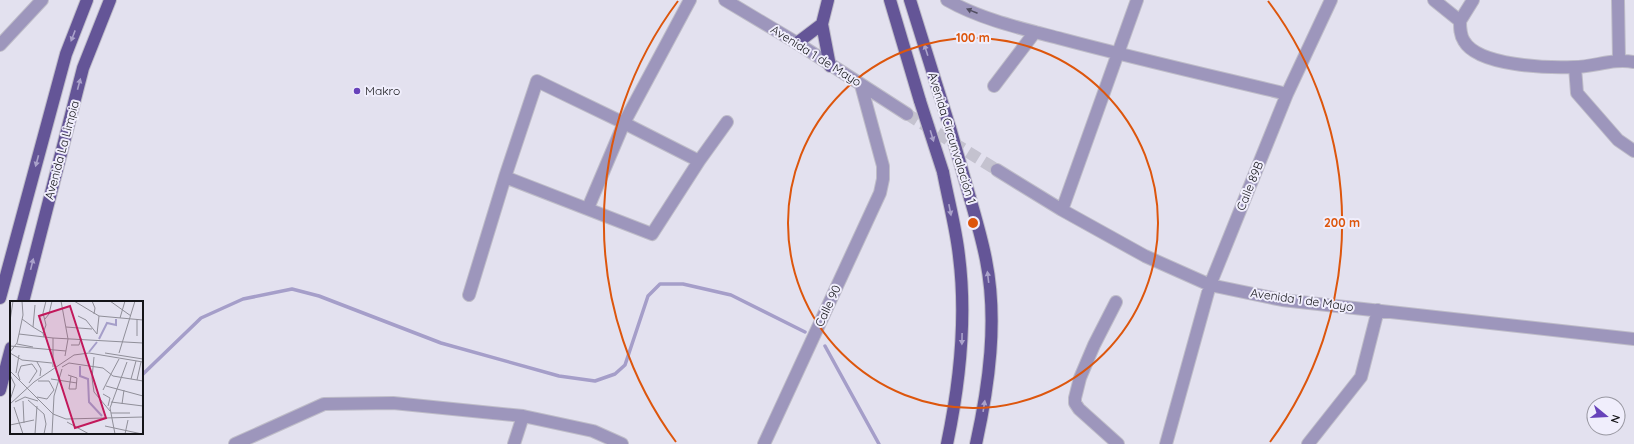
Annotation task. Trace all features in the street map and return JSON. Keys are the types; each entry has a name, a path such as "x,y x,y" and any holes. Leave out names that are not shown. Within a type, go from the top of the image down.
{"main road":[{"name":"Avenida La Limpia","path":"0,298 66,54 87,0"},
{"name":"Avenida La Limpia","path":"23,301 83,68 110,0"},
{"path":"828,0 822,24 830,66"},
{"name":"Avenida Circunvalación 1","path":"890,0 943,172 959,254 963,298 962,346 953,418 947,444"},
{"name":"Avenida Circunvalación 1","path":"910,0 950,128 986,261 992,305 990,354 984,406 976,444"},
{"path":"797,43 822,24"},
{"path":"0,390 10,352"}],"street":[{"path":"0,45 42,0"},
{"path":"588,208 624,122 690,0"},
{"name":"Avenida 1 de Mayo","path":"725,0 797,43 830,66 907,114"},
{"path":"947,0 997,21 1035,32 1118,54 1287,94"},
{"path":"1062,210 1137,0"},
{"name":"Calle 89B","path":"1166,444 1210,285 1287,94 1330,0"},
{"path":"1434,0 1460,21"},
{"path":"1473,0 1460,21 1460,34 1464,42 1470,48 1486,56 1510,64 1574,68 1619,60 1634,62"},
{"path":"1618,0 1619,60"},
{"path":"994,86 1035,32"},
{"path":"1574,68 1576,93 1618,140 1634,151"},
{"path":"469,295 505,177 537,81 624,122 699,161"},
{"name":"Calle 90","path":"764,444 880,193 883,179 883,166 861,85"},
{"path":"505,177 652,234 699,161 727,122"},
{"name":"Avenida 1 de Mayo","path":"997,170 1062,210 1145,256 1210,285 1282,300 1634,339"},
{"path":"1116,302 1094,345 1080,378 1075,403 1079,409 1118,444"},
{"path":"1308,444 1361,377 1378,310"},
{"path":"235,444 324,404 393,403 523,416 592,431 622,444"},
{"path":"514,444 523,416"}],"waterway":[{"path":"143,374 201,318 243,299 292,289 319,296 441,343 559,376 595,381 615,374 625,365 648,296 660,284 683,284 731,295 805,332"},
{"path":"825,346 879,444"}],"tunnel":[{"path":"907,114 997,170"}],"place":[{"name":"Makro","path":"357,91"}]}
